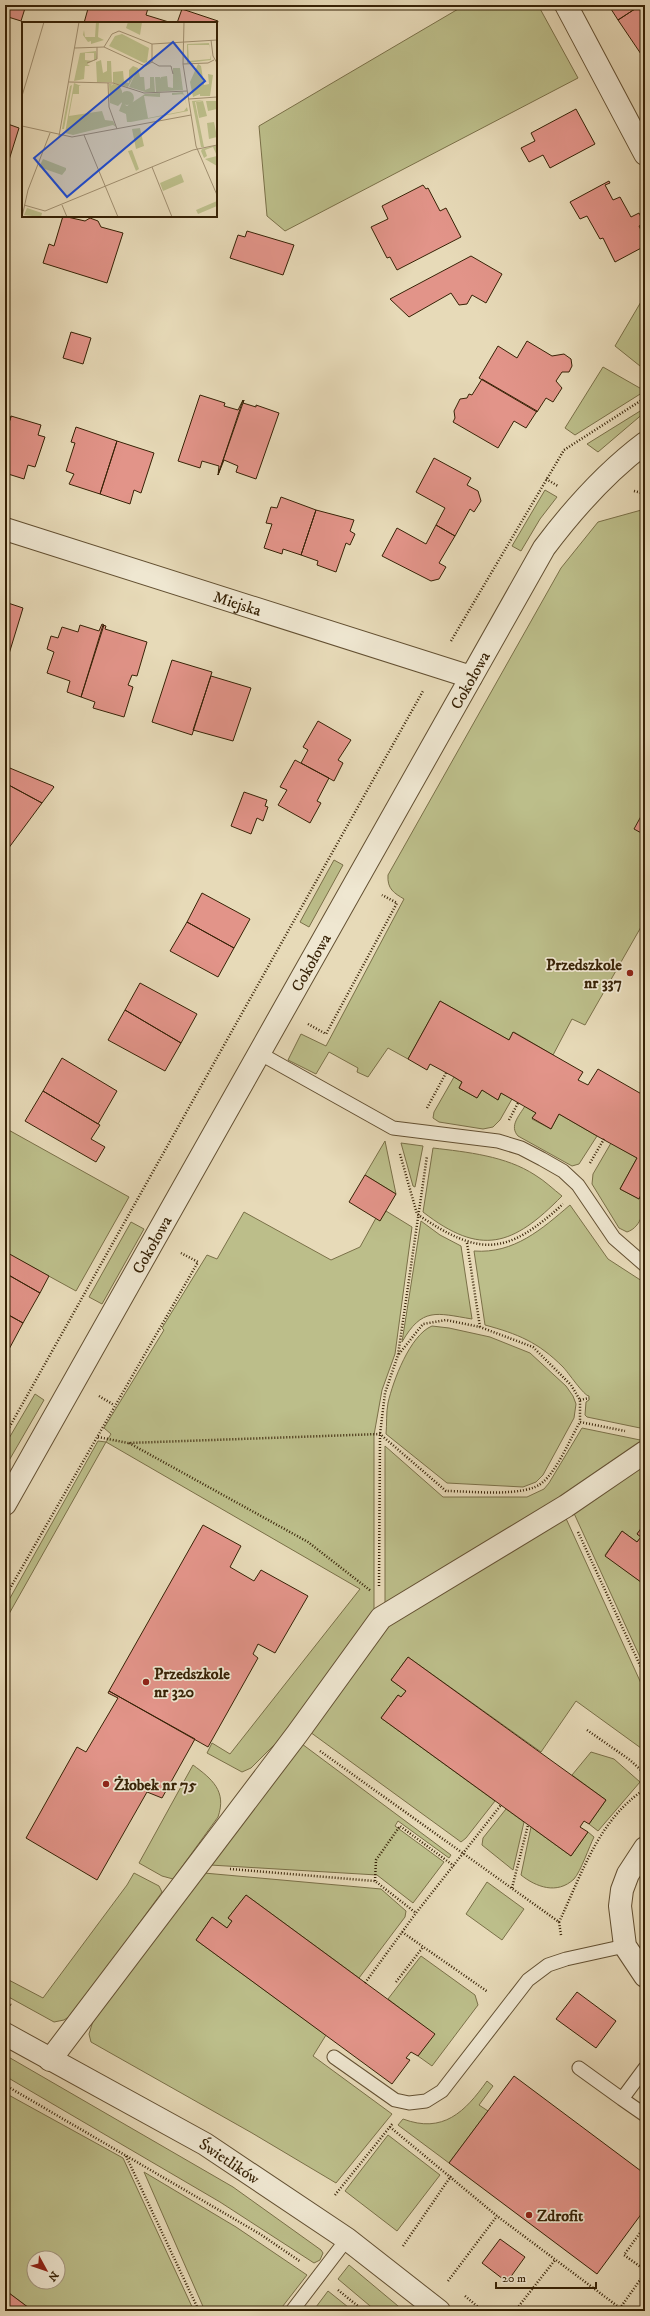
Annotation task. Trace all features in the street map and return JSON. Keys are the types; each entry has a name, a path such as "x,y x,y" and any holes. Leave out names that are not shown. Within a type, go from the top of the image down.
{"street":[{"path":"566,5 645,154"},
{"name":"Cokołowa","path":"5,1504 544,548 578,504 612,470 645,443"},
{"name":"Miejska","path":"5,529 471,677"},
{"path":"50,2060 297,1734 380,1608 566,1506 645,1452"},
{"path":"645,1848 628,1874 622,1890 620,1906 625,1946 645,1976"},
{"name":"Świetlików","path":"5,2034 205,2144 347,2239 439,2311"}],"lane":[{"path":"259,1053 393,1128 498,1141 521,1148 563,1172 578,1185 614,1238 645,1265"},
{"path":"334,2057 395,2100 409,2103 426,2101 442,2091 528,1980 548,1965 566,1959 625,1946"},
{"path":"579,2068 645,2115"},
{"path":"622,2098 645,2068"},
{"path":"292,2311 347,2239"}],"path":[{"path":"5,1435 437,666 564,450 645,398"},
{"path":"415,1130 446,1073"},
{"path":"393,1128 417,1214 452,1237 467,1243 489,1246 511,1240 549,1216 578,1185"},
{"path":"380,1608 380,1434 385,1393 398,1355 417,1214 431,1132"},
{"path":"467,1243 480,1327"},
{"path":"98,1437 128,1443 380,1434 446,1491 522,1491 532,1490 547,1478 580,1422 580,1400 572,1385 533,1347 480,1327 446,1320 423,1324 398,1355"},
{"path":"580,1400 589,1398"},
{"path":"580,1422 630,1432"},
{"path":"128,1443 308,1542 380,1608"},
{"path":"566,1506 645,1676"},
{"path":"587,1730 630,1760 645,1774"},
{"path":"297,1734 559,1922"},
{"path":"566,1959 559,1922 599,1836 629,1801 645,1789"},
{"path":"365,1983 416,1913 501,1806"},
{"path":"512,1888 528,1825"},
{"path":"375,1881 376,1860 400,1826 454,1866"},
{"path":"198,1866 375,1881 416,1913"},
{"path":"402,1932 508,2006"},
{"path":"396,1982 423,1946"},
{"path":"641,2003 645,2010"},
{"path":"5,2085 260,2234 320,2275 364,2311"},
{"path":"340,2198 334,2194 409,2103"},
{"path":"390,2127 451,2176 497,2216 620,2310 645,2272 624,2255 645,2226"},
{"path":"126,2155 199,2311"},
{"path":"403,2247 451,2176"},
{"path":"447,2282 497,2216"},
{"path":"396,2242 408,2251"},
{"path":"515,2311 555,2260"},
{"path":"441,2278 453,2287"},
{"path":"459,2292 483,2311"}],"green space":[{"path":"465,5 538,5 578,78 285,231 267,216 259,126"},
{"path":"645,295 645,370 615,346"},
{"path":"603,367 645,391 575,435 565,428"},
{"path":"645,408 645,412 598,452 587,444"},
{"path":"545,490 557,497 540,519 521,551 512,546"},
{"path":"645,509 645,920 585,1025 572,1019 553,1055 514,1032 509,1040 440,1001 408,1059 388,1048 368,1077 357,1072 358,1068 329,1052 316,1074 288,1060 301,1034 326,1046 404,899 397,895 390,887 388,875 561,568 598,522"},
{"path":"334,860 343,865 309,927 300,922"},
{"path":"454,1077 462,1082 459,1088 477,1098 482,1090 498,1100 501,1093 512,1099 500,1120 493,1127 483,1129 439,1122 433,1118 434,1112"},
{"path":"525,1106 536,1113 532,1119 551,1129 559,1114 597,1136 579,1164 572,1166 518,1136 514,1128 518,1117"},
{"path":"5,1128 129,1197 76,1291 5,1252"},
{"path":"385,1141 396,1194 365,1175"},
{"path":"401,1143 423,1146 415,1187 413,1186"},
{"path":"611,1143 637,1158 620,1189 639,1199 642,1192 645,1194 642,1216 636,1226 627,1232 619,1228 592,1184 593,1174"},
{"path":"433,1148 486,1156 512,1163 539,1177 562,1196 528,1226 512,1235 496,1240 480,1240 462,1236 423,1212"},
{"path":"570,1205 608,1259 645,1283 645,1429 587,1417 585,1415 586,1402 589,1400 589,1396 554,1358 527,1340 485,1325 474,1251 488,1251 515,1244 538,1231"},
{"path":"386,1211 412,1227 395,1354 382,1390 374,1435 374,1615 292,1727 251,1768 242,1772 207,1753 212,1743 230,1754 360,1589 106,1442 111,1434 104,1428 164,1330 162,1328 207,1255 217,1259 244,1212 331,1260 360,1247 376,1218 380,1220"},
{"path":"421,1221 440,1235 461,1246 472,1319 439,1314 431,1315 416,1323 402,1342"},
{"path":"131,1222 144,1229 102,1304 89,1297"},
{"path":"432,1326 449,1328 490,1337 530,1353 566,1386 573,1396 576,1404 574,1418 543,1475 536,1482 523,1487 447,1483 386,1434 388,1403 398,1371 417,1339 424,1331"},
{"path":"35,1394 44,1400 7,1464 5,1445"},
{"path":"582,1428 645,1441 645,1445 385,1609 385,1446 443,1497 527,1497 544,1489 549,1483"},
{"path":"98,1441 106,1442 5,1621 5,1607"},
{"path":"645,1462 645,1523 637,1534 641,1537 637,1542 622,1531 605,1555 645,1585 645,1668 572,1509"},
{"path":"564,1514 645,1692 645,1751 576,1701 541,1752 408,1657 391,1680 406,1691 401,1697 398,1695 381,1718 495,1801 466,1838 461,1842 310,1732 384,1629"},
{"path":"302,1744 451,1855 449,1858 398,1821 395,1826 444,1862 413,1903 377,1875 210,1865"},
{"path":"591,1752 614,1759 640,1782 598,1831 589,1824 606,1800 572,1775"},
{"path":"193,1765 206,1775 216,1786 221,1800 220,1808 218,1817 173,1879 162,1876 139,1863"},
{"path":"506,1809 524,1822 513,1870 482,1845 483,1838"},
{"path":"531,1827 571,1856 588,1832 594,1837 582,1865 574,1879 561,1887 547,1888 533,1883 521,1875"},
{"path":"134,1873 159,1886 162,1892 73,2014 64,2020 54,2022 5,1995 5,1978 43,1998 127,1885"},
{"path":"204,1873 381,1889 406,1911 405,1917 359,1978 246,1895 228,1918 232,1921 227,1928 212,1917 196,1940 326,2035 313,2056 392,2114 336,2183 252,2133 91,2042 89,2034 93,2021"},
{"path":"487,1882 524,1909 502,1940 466,1914"},
{"path":"421,1956 475,1995 478,2005 432,2066 418,2056 434,2034 388,1999"},
{"path":"5,2055 233,2187 321,2250 323,2253 320,2260 314,2263 220,2202 5,2076"},
{"path":"487,2081 493,2086 479,2105 488,2111 449,2163 398,2125 403,2119 417,2123 430,2124 441,2122 452,2117 470,2102"},
{"path":"5,2093 123,2158 194,2311 33,2311 5,2290"},
{"path":"388,2135 440,2175 397,2231 345,2191"},
{"path":"144,2172 236,2227 307,2275 279,2311 205,2311"},
{"path":"349,2265 404,2311 376,2311 338,2279"},
{"path":"328,2291 353,2311 313,2311"}],"building":[{"path":"5,5 26,5 21,21 5,16"},
{"path":"89,5 149,5 146,15 169,22 84,22"},
{"path":"611,5 641,5 618,20 611,9"},
{"path":"641,5 645,5 645,56 643,57 618,20"},
{"path":"182,9 218,21 217,24 217,22 177,22"},
{"path":"576,109 595,144 550,168 543,155 529,162 521,148 535,141 531,133"},
{"path":"5,123 19,128 9,160 5,159"},
{"path":"609,181 610,183 605,185 613,200 620,197 631,217 639,213 644,223 639,226 645,238 645,246 615,262 603,238 600,239 587,216 580,219 570,202"},
{"path":"423,185 426,189 428,188 440,211 446,208 461,237 397,270 390,257 387,258 371,227 388,219 382,206"},
{"path":"63,217 85,221 90,218 98,221 101,227 123,233 107,283 43,263 49,244 54,246"},
{"path":"247,231 294,245 283,275 230,258 238,235 245,237"},
{"path":"471,256 502,274 486,303 472,295 467,304 459,305 451,293 409,317 390,299"},
{"path":"71,332 91,338 83,364 63,358"},
{"path":"527,341 552,356 564,354 571,359 572,366 569,372 562,372 556,381 562,388 553,402 546,398 537,412 479,378 498,346 517,358"},
{"path":"482,379 537,411 526,428 514,421 498,448 453,422 455,418 454,411 460,399 467,398 469,394 472,395"},
{"path":"200,395 225,403 224,406 238,410 243,400 218,475 219,466 202,461 200,468 178,461"},
{"path":"244,400 243,403 256,407 256,405 279,413 256,479 236,472 238,466 224,460 218,475"},
{"path":"5,415 11,417 5,435"},
{"path":"11,416 41,425 38,435 45,437 35,467 28,465 24,479 5,473 5,435"},
{"path":"76,427 117,441 100,494 69,484 74,474 66,471 75,443 71,442"},
{"path":"117,441 154,453 141,493 134,490 130,504 100,494"},
{"path":"434,458 471,478 467,485 478,491 481,501 474,512 470,509 455,536 436,525 445,508 416,492"},
{"path":"281,497 316,510 301,555 283,549 282,554 264,548 272,524 266,523 271,507 277,508"},
{"path":"316,510 354,520 350,531 355,534 350,545 346,543 336,572 317,565 318,561 301,555"},
{"path":"436,525 455,536 439,563 446,567 439,579 431,581 382,556 397,528 426,544"},
{"path":"5,602 23,608 5,667"},
{"path":"102,624 104,625 81,697 67,692 70,681 47,673 54,652 47,649 51,636 58,638 62,627 78,632 80,625 99,631"},
{"path":"103,625 106,626 105,629 147,642 137,676 132,675 128,685 133,687 124,717 93,708 95,702 81,697"},
{"path":"172,660 212,672 192,735 152,722"},
{"path":"211,676 251,688 233,741 193,730"},
{"path":"318,721 351,740 338,760 343,763 334,781 301,763 308,750 303,747"},
{"path":"295,760 329,778 317,801 321,803 310,823 278,805 287,790 280,787"},
{"path":"5,766 54,787 42,803 5,783"},
{"path":"5,783 42,803 5,853"},
{"path":"244,792 267,800 265,806 268,807 263,821 257,818 251,834 231,826"},
{"path":"645,809 645,835 634,829"},
{"path":"202,893 250,919 234,948 187,922"},
{"path":"187,922 234,948 218,977 170,951"},
{"path":"140,983 197,1014 181,1043 125,1010"},
{"path":"440,1001 509,1040 513,1032 583,1072 578,1080 588,1085 598,1069 645,1096 645,1194 642,1192 639,1199 620,1189 637,1158 559,1114 551,1129 532,1118 536,1113 501,1093 498,1100 482,1090 477,1098 459,1088 462,1082 454,1077 430,1064 427,1070 408,1059"},
{"path":"125,1010 181,1043 165,1071 108,1040"},
{"path":"62,1058 117,1091 98,1124 43,1091"},
{"path":"43,1091 100,1125 91,1139 105,1147 96,1162 25,1121"},
{"path":"365,1175 396,1194 380,1221 349,1202"},
{"path":"6,1252 49,1276 40,1293 5,1273"},
{"path":"5,1273 40,1293 23,1323 5,1313"},
{"path":"5,1313 23,1323 7,1353 5,1352"},
{"path":"645,1523 645,1585 605,1556 622,1531 637,1542 641,1537 637,1534"},
{"path":"203,1525 241,1546 230,1567 254,1581 261,1570 308,1596 275,1653 258,1644 253,1654 258,1658 208,1747 109,1691"},
{"path":"408,1657 606,1800 589,1824 584,1821 580,1827 588,1832 571,1856 381,1718 398,1695 401,1697 406,1691 391,1680"},
{"path":"109,1691 195,1739 162,1798 147,1792 97,1880 26,1838 77,1747 86,1752 118,1698 108,1693"},
{"path":"246,1895 435,2034 418,2056 411,2052 406,2058 410,2060 392,2084 196,1940 212,1917 227,1928 232,1921 228,1918"},
{"path":"577,1992 616,2021 596,2048 556,2019"},
{"path":"514,2076 645,2174 645,2209 597,2274 449,2163"},
{"path":"500,2239 525,2257 507,2282 482,2263"},
{"path":"5,2290 33,2311 5,2311"}],"place":[{"name":"Przedszkole nr 337","path":"630,973"},
{"name":"Przedszkole nr 320","path":"146,1682"},
{"name":"Żłobek nr 75","path":"106,1784"},
{"name":"Zdrofit","path":"529,2215"}]}
